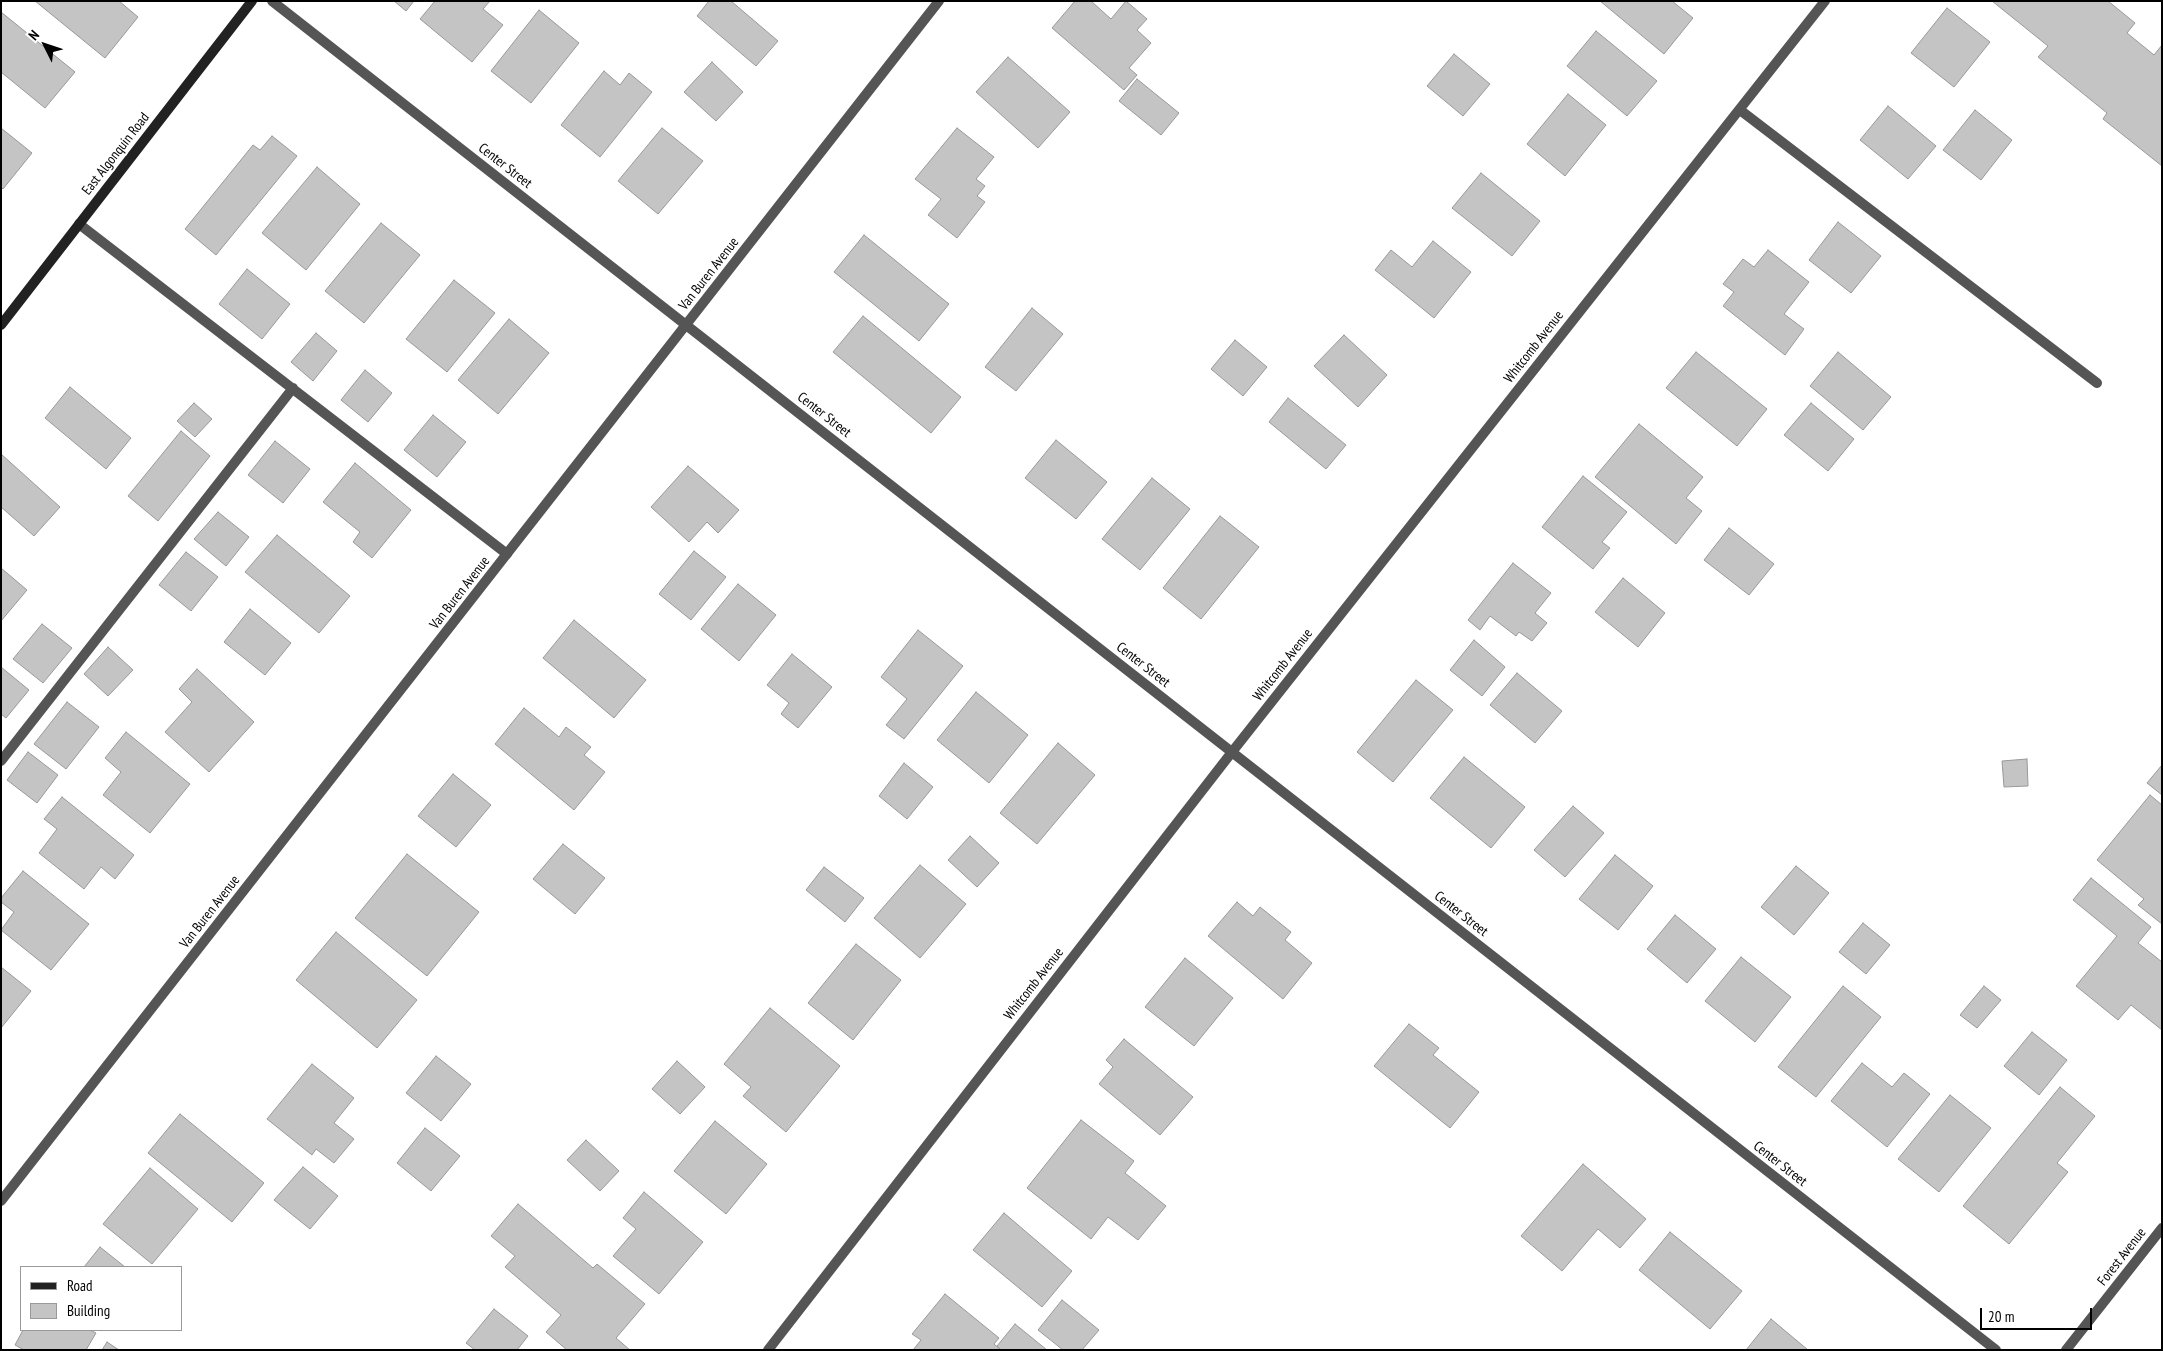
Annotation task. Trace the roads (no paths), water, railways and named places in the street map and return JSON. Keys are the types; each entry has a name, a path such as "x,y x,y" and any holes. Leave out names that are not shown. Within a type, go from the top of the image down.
{"street":[{"name":"East Algonquin Road","path":"1,325 252,1"},
{"name":"Center Street","path":"272,1 1996,1350"},
{"name":"Van Buren Avenue","path":"1,1201 939,1"},
{"name":"Whitcomb Avenue","path":"768,1350 1232,752 1825,1"},
{"path":"1740,110 2097,383"},
{"path":"79,224 507,554"},
{"path":"1,761 293,388"},
{"name":"Forest Avenue","path":"2066,1350 2162,1228"}]}
